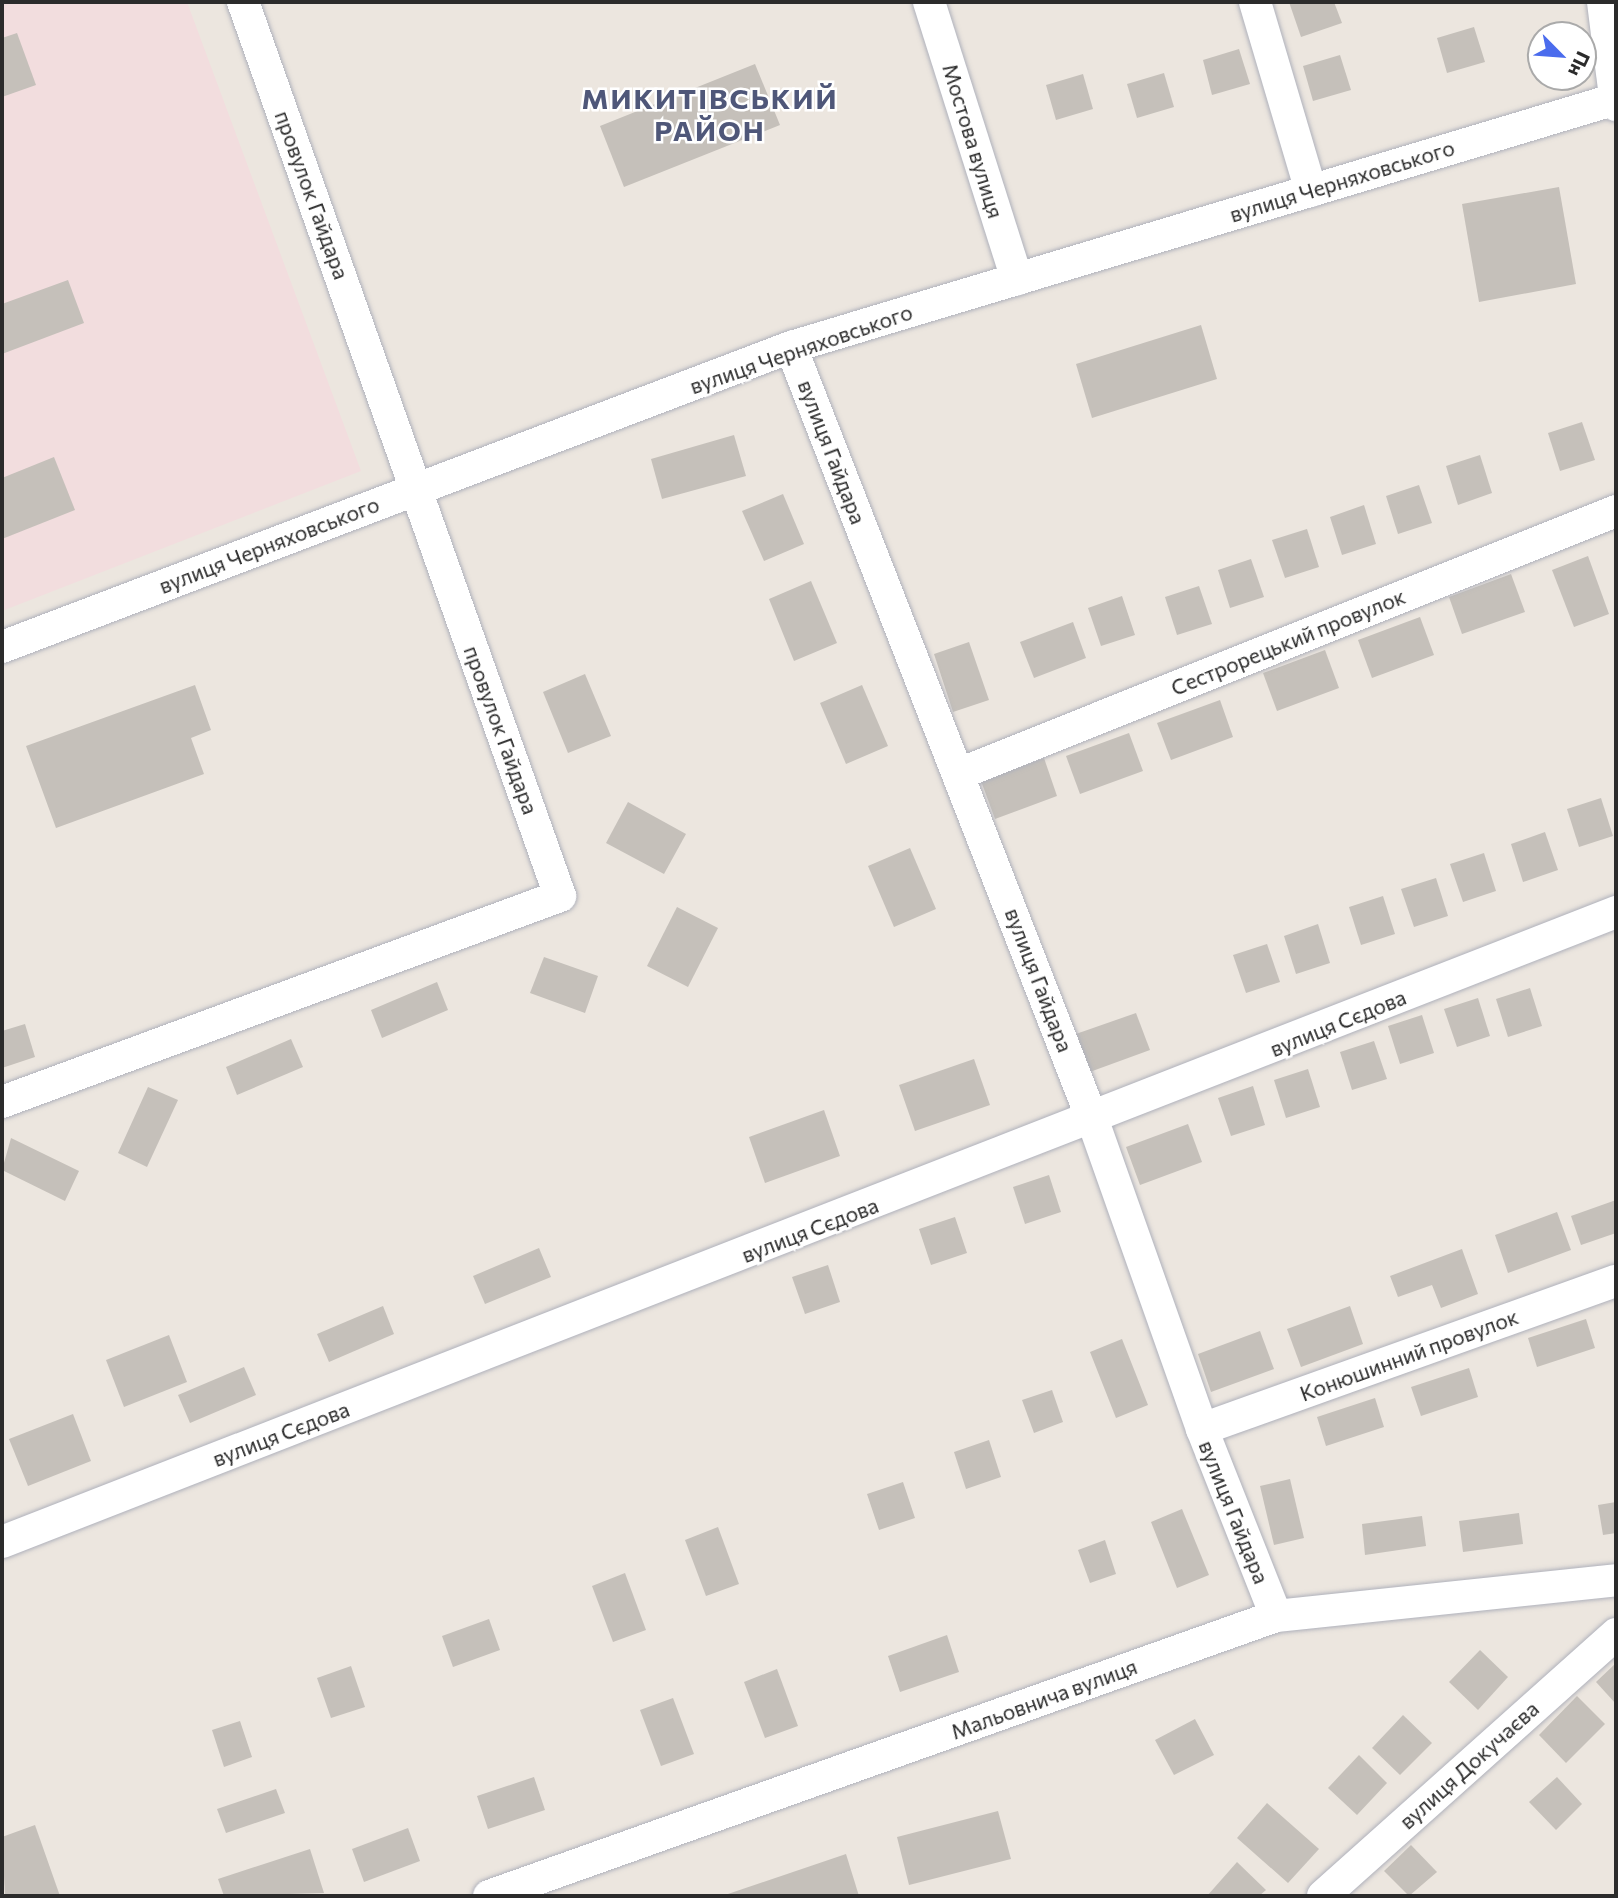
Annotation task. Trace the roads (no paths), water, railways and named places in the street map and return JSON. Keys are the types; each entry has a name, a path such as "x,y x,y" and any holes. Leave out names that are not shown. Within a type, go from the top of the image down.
{"street":[{"name":"провулок Гайдара","path":"2,1102 560,896 243,2"},
{"name":"Мостова вулиця","path":"929,2 1017,279"},
{"path":"1255,2 1311,191"},
{"path":"1603,2 1616,105"},
{"name":"вулиця Черняховського","path":"2,647 791,347 1616,99"},
{"name":"вулиця Гайдара","path":"791,347 1093,1121 1202,1429 1276,1616"},
{"name":"Сестрорецький провулок","path":"959,774 1616,511"},
{"name":"вулиця Сєдова","path":"2,1542 1093,1121 1616,912"},
{"name":"Конюшинний провулок","path":"1202,1429 1616,1281"},
{"name":"Мальовнича вулиця","path":"489,1896 1276,1616 1616,1580"},
{"name":"вулиця Докучаєва","path":"1323,1896 1616,1634"}],"district":[{"name":"МИКИТІВСЬКИЙ РАЙОН","path":"710,114"}]}
